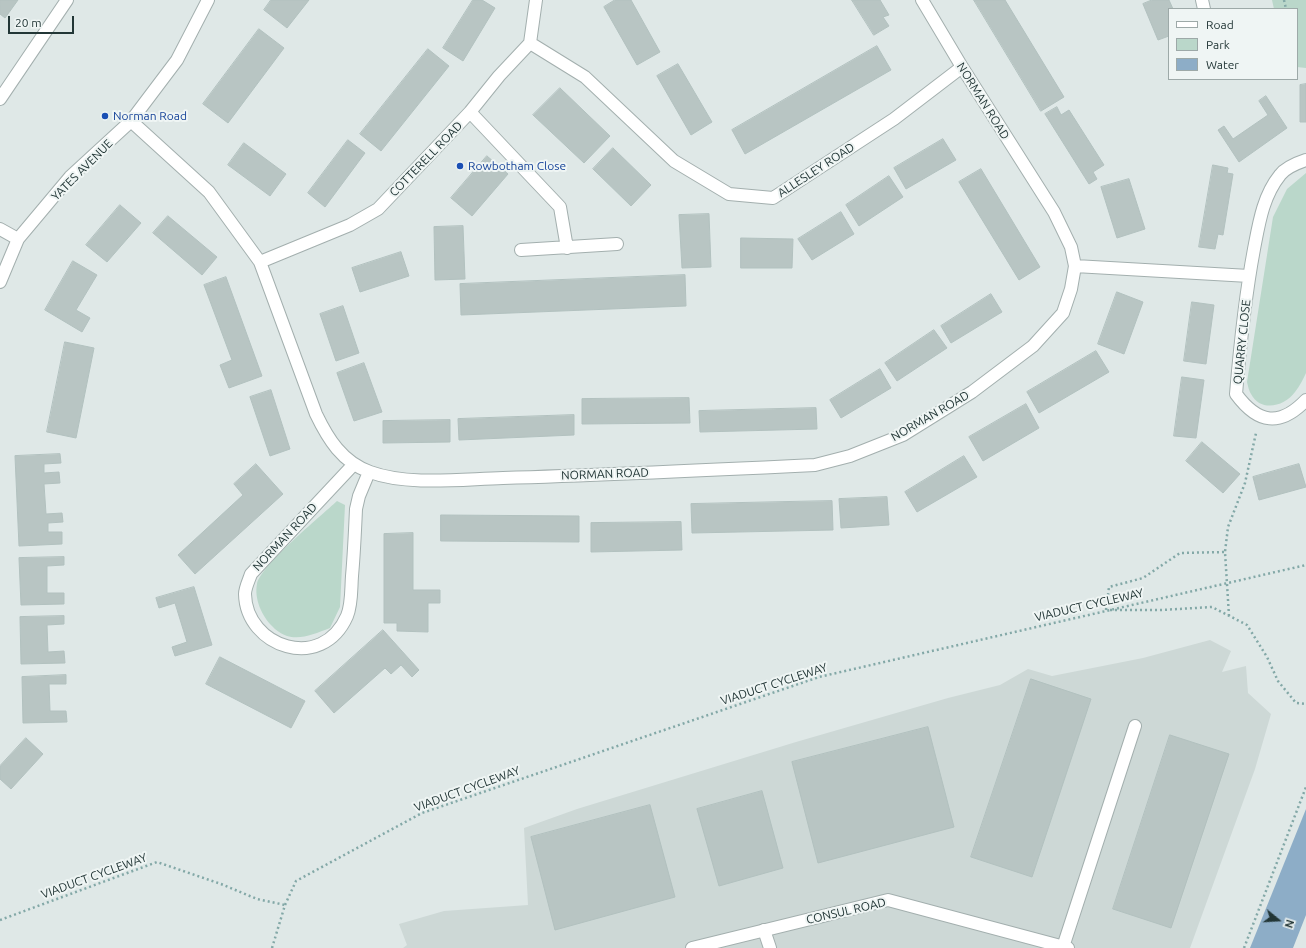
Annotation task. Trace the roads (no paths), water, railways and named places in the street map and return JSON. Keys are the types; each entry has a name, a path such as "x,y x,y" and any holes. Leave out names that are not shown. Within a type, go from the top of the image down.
{"street":[{"path":"0,99 67,0"},
{"name":"YATES AVENUE","path":"0,282 18,238 70,177 131,121 177,60 208,0"},
{"path":"530,43 536,0"},
{"name":"NORMAN ROAD","path":"131,121 209,192 260,262 316,414 333,445 354,464 369,472 382,476 427,480 576,476 815,465 850,456 903,435 972,392 1033,346 1063,313 1071,289 1075,266 1071,248 1054,212 962,67 922,0"},
{"name":"ALLESLEY ROAD","path":"530,43 585,77 674,161 729,194 773,198 894,119 962,67"},
{"name":"COTTERELL ROAD","path":"260,262 350,225 378,209 470,112 499,76 530,43"},
{"path":"470,112 560,208 567,248"},
{"name":"QUARRY CLOSE","path":"1306,160 1293,165 1281,173 1269,191 1260,218 1249,276 1236,394 1253,414 1260,417 1274,419 1289,415 1306,400"},
{"path":"0,228 18,238"},
{"path":"521,250 616,244"},
{"path":"1075,266 1249,276"},
{"name":"NORMAN ROAD","path":"354,464 251,574 245,593 248,611 266,636 277,642 294,649 306,649 319,646 340,629 348,614 351,599 356,509 359,496 369,472"},
{"path":"1066,947 1135,726"},
{"name":"CONSUL ROAD","path":"692,948 888,900 1066,947"},
{"path":"764,930 770,948"}],"water":[{"path":"1306,809 1306,915 1293,948 1250,948"}],"place":[{"name":"Norman Road","path":"105,116"},
{"name":"Rowbotham Close","path":"460,166"}]}
